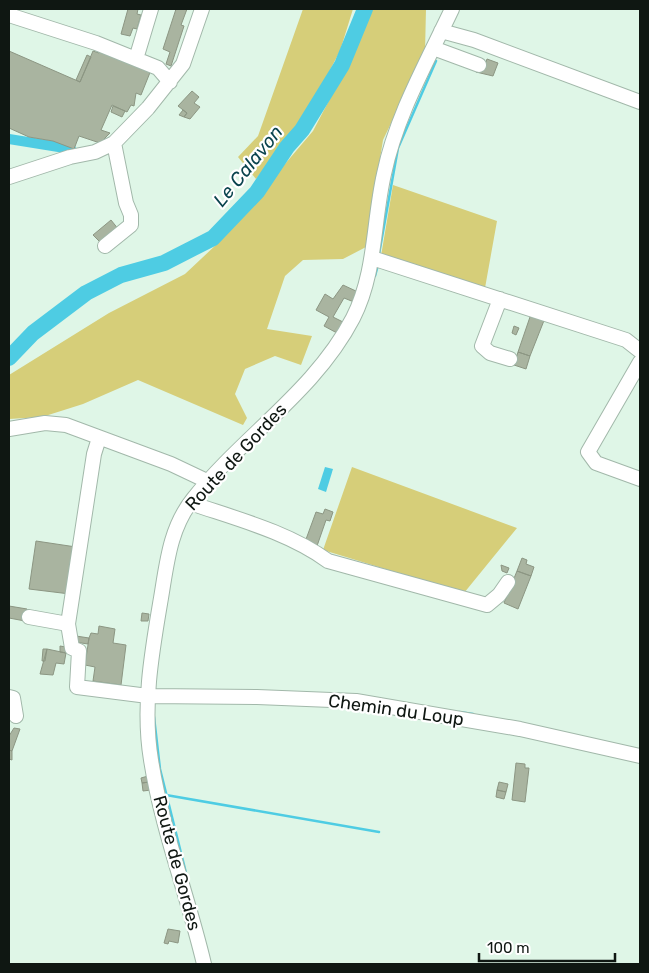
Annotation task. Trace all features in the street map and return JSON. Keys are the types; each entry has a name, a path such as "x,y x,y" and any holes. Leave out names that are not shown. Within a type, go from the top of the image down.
{"street":[{"path":"136,59 150,9"},
{"path":"9,177 70,157 95,152 114,143 131,128 183,64 202,9"},
{"name":"Route de Gordes","path":"204,964 154,774 148,732 148,696 156,626 170,546 178,522 190,503 310,380 335,349 361,298 372,258 383,176 394,135 452,9"},
{"path":"9,15 96,43 158,68 170,82"},
{"path":"441,31 474,40 640,102"},
{"path":"433,48 479,65"},
{"path":"105,246 131,225 131,215 126,203 114,143"},
{"path":"372,258 626,340 640,351"},
{"path":"500,299 482,346 490,353 510,359"},
{"path":"640,362 588,452 596,463 640,479"},
{"path":"9,429 45,422 66,425 171,464 209,482"},
{"path":"29,617 68,624 94,454 99,438"},
{"path":"190,503 308,546 328,561 487,605 499,595 508,582"},
{"name":"Chemin du Loup","path":"68,624 72,648 79,651 77,686 148,696 258,697 356,701 520,729 640,756"},
{"path":"9,697 13,698 16,716"}],"shaded area":[{"path":"303,9 353,9 340,51 303,121 256,179 238,157 258,136"},
{"path":"370,9 426,9 425,52 383,140 366,247 343,259 303,260 285,276 267,329 312,336 301,365 275,356 245,369 235,394 247,418 243,425 138,380 83,404 42,417 9,419 9,375 109,313 185,274 218,243 313,131 356,49"},
{"path":"393,185 497,221 485,288 381,256"},
{"path":"352,467 517,528 464,593 323,550"}],"water":[{"path":"325,467 333,469 326,492 318,489"}],"building":[{"path":"128,9 138,9 137,14 141,15 137,29 133,28 130,36 121,34"},
{"path":"176,9 187,9 181,25 184,26 171,66 166,64 170,52 163,49"},
{"path":"100,50 151,70 141,95 136,93 134,106 131,105 127,112 112,105 101,130 110,133 100,143 79,136 74,149 53,141 29,137 9,128 9,51 80,82 93,51 99,53"},
{"path":"87,55 91,57 80,82 76,80"},
{"path":"487,59 498,63 493,76 476,72 477,68 483,70"},
{"path":"192,91 199,97 194,103 200,107 190,119 184,117 187,113 178,106"},
{"path":"113,106 125,111 122,117 111,112"},
{"path":"183,110 187,113 184,117 179,115"},
{"path":"111,220 119,230 102,244 93,235"},
{"path":"343,285 358,292 354,302 344,298 333,317 343,322 337,333 324,326 329,317 316,310 325,294 333,299"},
{"path":"531,314 545,318 530,356 518,352"},
{"path":"514,326 519,328 516,335 512,333"},
{"path":"518,352 530,356 526,369 514,365"},
{"path":"325,509 333,512 330,521 326,520 317,546 305,542 316,512 323,514"},
{"path":"36,541 76,547 70,594 29,589"},
{"path":"522,558 527,560 526,564 534,567 531,576 517,571"},
{"path":"501,565 509,568 507,573 502,571"},
{"path":"517,571 531,576 518,609 504,603"},
{"path":"9,606 27,609 25,621 9,618"},
{"path":"142,613 149,614 148,621 141,621"},
{"path":"99,626 115,629 113,643 126,645 121,685 93,681 95,667 85,665 89,638 91,633 98,634"},
{"path":"76,636 89,638 88,644 75,642"},
{"path":"60,646 66,647 66,653 60,652"},
{"path":"43,649 47,649 45,661 42,661"},
{"path":"47,649 66,653 64,664 56,663 53,675 40,674"},
{"path":"14,728 20,729 12,751 9,750 9,736"},
{"path":"9,750 12,751 12,760 9,759"},
{"path":"516,763 525,764 525,768 529,768 525,802 512,800"},
{"path":"148,776 149,782 142,783 141,778"},
{"path":"149,782 151,790 143,791 142,783"},
{"path":"499,782 508,784 506,792 497,790"},
{"path":"497,790 506,792 504,799 496,797"},
{"path":"168,929 180,931 178,943 169,941 168,944 164,943"}],"waterway":[{"name":"Le Calavon","path":"9,358 33,333 86,293 121,275 164,263 213,238 257,192 287,147 302,130 342,65 365,9"},
{"path":"379,254 398,148 436,61"},
{"path":"9,139 71,149"},
{"path":"375,276 378,265"},
{"path":"459,712 473,714"},
{"path":"154,717 160,769 186,873"},
{"path":"166,795 379,832"}]}
